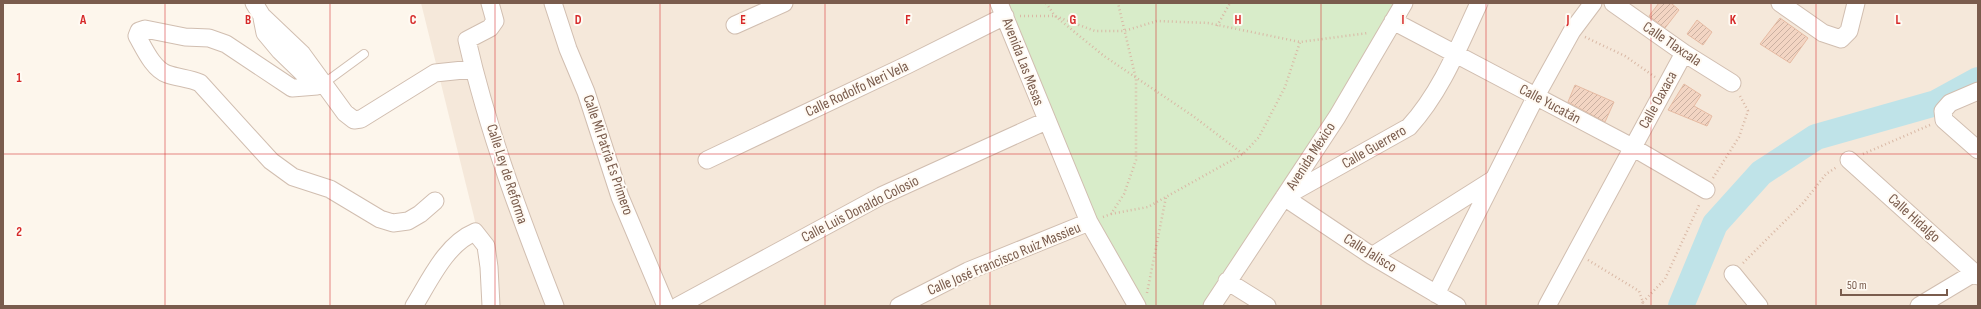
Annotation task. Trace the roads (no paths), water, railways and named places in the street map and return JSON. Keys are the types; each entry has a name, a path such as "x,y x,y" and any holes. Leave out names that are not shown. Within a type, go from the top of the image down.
{"street":[{"name":"Calle Ley de Reforma","path":"490,3 495,21 490,28 467,40 474,69 512,195 555,306"},
{"name":"Calle Mi Patria Es Primero","path":"553,3 568,49 586,92 620,197 666,306"},
{"path":"735,25 784,3"},
{"name":"Avenida México","path":"1212,306 1227,281 1337,117 1404,3"},
{"name":"Calle Guerrero","path":"1284,197 1409,127 1424,111 1455,54 1479,3"},
{"path":"1436,294 1536,96 1572,31 1593,3"},
{"name":"Calle Tlaxcala","path":"1613,3 1684,53 1732,83"},
{"path":"1780,3 1823,33 1841,39 1848,31 1856,3"},
{"path":"258,9 265,33 280,51 320,85 345,113 354,120 361,119 435,73 474,69"},
{"name":"Avenida Las Mesas","path":"1002,10 1046,121 1089,222 1141,303"},
{"name":"Calle Rodolfo Neri Vela","path":"707,160 907,65 1002,10"},
{"name":"Calle Yucatán","path":"1394,21 1632,147 1706,190"},
{"path":"320,85 292,88 226,44 209,38 185,37 145,29 140,31 137,36 156,66 166,74 191,78 200,83 271,161 293,177 330,189 380,219 393,223 408,221 420,214 435,201"},
{"name":"Calle Oaxaca","path":"1547,306 1684,53"},
{"path":"1978,91 1950,103 1943,111 1944,120 1978,150"},
{"name":"Calle Luis Donaldo Colosio","path":"678,306 881,196 1046,121"},
{"name":"Calle Hidalgo","path":"1849,160 1976,274"},
{"path":"1372,256 1495,178"},
{"name":"Calle Jalisco","path":"1284,197 1372,256 1457,306"},
{"name":"Calle José Francisco Ruiz Massieu","path":"899,306 968,271 1089,222"},
{"path":"414,306 451,249 462,237 475,232 486,246 489,267 491,306"},
{"path":"1733,274 1759,306"},
{"path":"1919,306 1976,274"},
{"path":"1227,281 1267,306"}],"lane":[{"path":"320,85 364,54"}],"waterway":[{"path":"1681,306 1715,224 1761,173 1816,137 1936,103 1978,80"}]}
